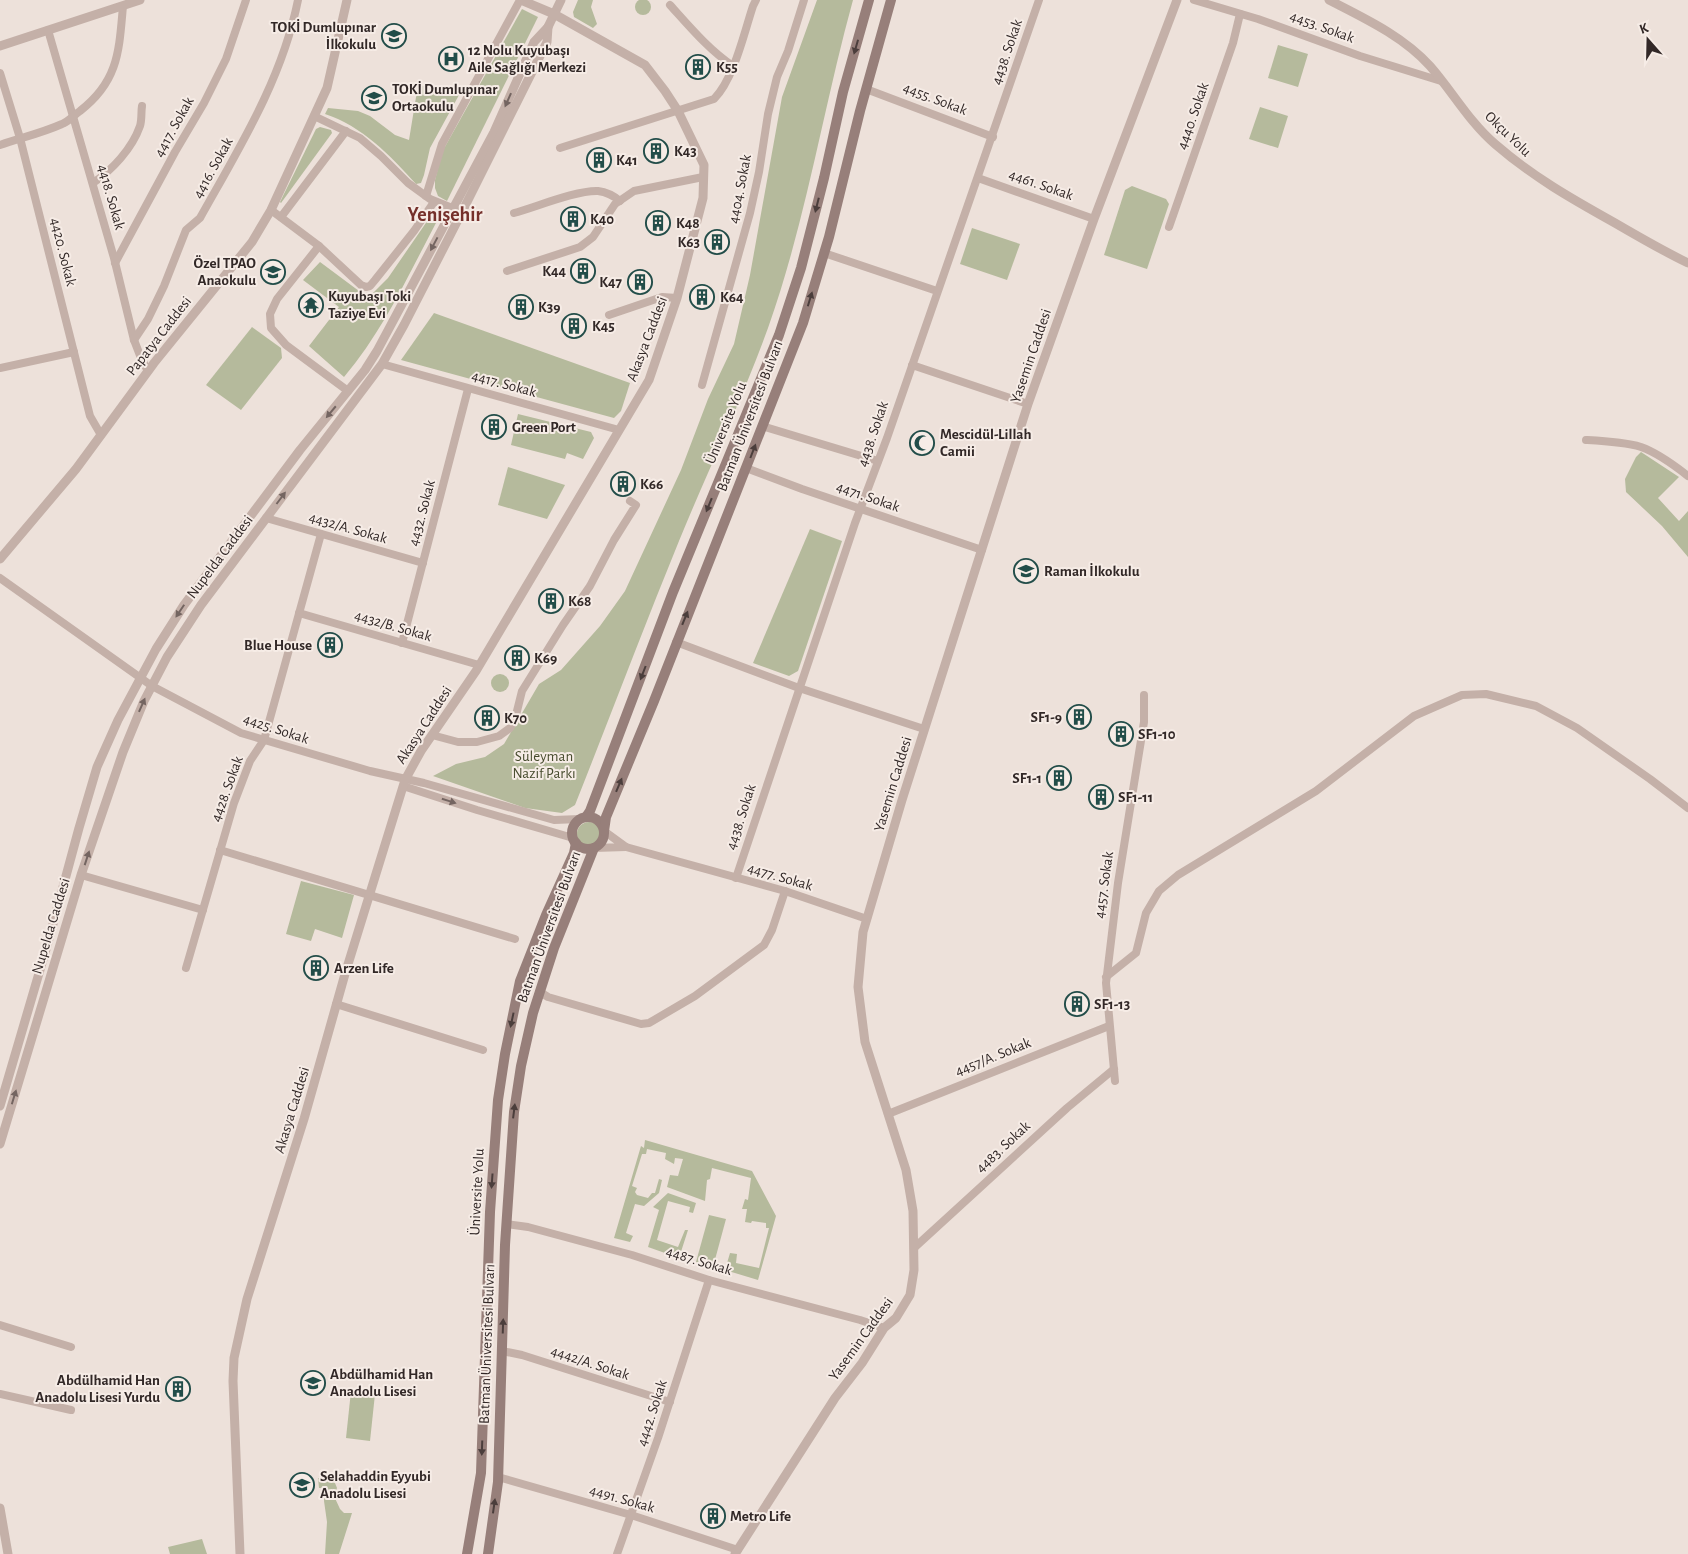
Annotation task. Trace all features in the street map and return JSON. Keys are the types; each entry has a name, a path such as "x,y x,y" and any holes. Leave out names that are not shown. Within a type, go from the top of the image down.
{"main road":[{"name":"Üniversite Yolu","path":"583,818 590,811 673,592 779,334 801,268 843,92 869,0"},
{"name":"Batman Üniversitesi Bulvarı","path":"604,831 606,816 803,323 824,253 891,0"},
{"path":"583,818 596,819 600,822 604,831 602,841 594,848 584,848 574,840 573,827 583,818"},
{"name":"Üniversite Yolu","path":"467,1554 481,1473 490,1212 498,1100 520,981 546,915 574,854 574,840"},
{"name":"Batman Üniversitesi Bulvarı","path":"488,1554 498,1477 506,1224 514,1112 521,1066 533,1013 554,948 594,848"}],"street":[{"path":"0,46 140,0"},
{"name":"4417. Sokak","path":"116,264 226,59 246,0"},
{"name":"4416. Sokak","path":"134,340 148,319 164,286 186,230 200,218 255,120 279,67 292,27 298,0"},
{"name":"Papatya Caddesi","path":"0,559 76,469 148,371 252,242 271,210 327,88 347,0"},
{"path":"426,196 442,144 520,0"},
{"name":"Akasya Caddesi","path":"240,1554 233,1400 234,1358 247,1299 304,1119 336,1004 404,783 421,751 479,666 649,380 677,298 704,198 704,165 678,111 645,65 554,14 520,0"},
{"name":"Nupelda Caddesi","path":"0,1106 98,767 118,720 156,649 184,605 300,450 365,370 458,210 547,42 548,27 561,0"},
{"path":"560,148 714,99 719,94 732,66 756,0"},
{"name":"4404. Sokak","path":"702,385 750,213 770,104 804,0"},
{"name":"4438. Sokak","path":"736,878 799,688 1039,0"},
{"name":"Yasemin Caddesi","path":"736,1552 835,1398 862,1363 884,1328 896,1318 910,1295 914,1270 913,1210 906,1170 865,1042 858,987 863,932 924,729 1028,404 1094,219 1177,0"},
{"name":"4453. Sokak","path":"1194,0 1441,81"},
{"name":"Okçu Yolu","path":"1329,0 1394,36 1429,65 1493,142 1532,175 1688,264"},
{"path":"670,5 705,42 732,66"},
{"path":"0,145 63,124 101,91 113,71 120,45 123,6"},
{"name":"4440. Sokak","path":"1169,227 1234,43 1240,14"},
{"name":"4418. Sokak","path":"48,30 116,264 134,340 148,371"},
{"name":"4420. Sokak","path":"0,73 20,138 90,416 101,435"},
{"name":"4455. Sokak","path":"866,89 992,137"},
{"path":"93,183 129,147 140,125 142,106"},
{"path":"314,116 360,138 408,183 434,202 458,210"},
{"path":"281,217 346,131"},
{"path":"507,271 580,247 593,237 615,204 634,191 704,177"},
{"name":"4461. Sokak","path":"978,178 1094,219"},
{"path":"514,213 579,194 599,191 620,200"},
{"path":"271,210 319,246 361,286 366,288 370,286 414,231 434,202"},
{"name":"Nupelda Caddesi","path":"0,1144 82,875 122,752 152,686 167,657 201,605 382,364 404,325 458,210"},
{"path":"319,246 277,299 270,314 271,328 286,345 348,391"},
{"path":"824,253 937,292"},
{"path":"609,315 662,297 677,298"},
{"path":"0,368 74,352"},
{"name":"4417. Sokak","path":"382,364 619,430"},
{"path":"912,365 1028,404"},
{"name":"4432. Sokak","path":"402,643 468,389"},
{"path":"762,426 878,461"},
{"path":"1586,440 1605,441 1642,448 1669,462 1688,476"},
{"name":"4471. Sokak","path":"746,468 982,550"},
{"path":"432,735 458,742 477,742 499,736 510,728 515,719 522,691 590,586 614,540 636,505 630,501"},
{"name":"4432/A. Sokak","path":"266,518 423,564"},
{"name":"4428. Sokak","path":"186,968 234,803 250,761 264,740 321,534"},
{"name":"4425. Sokak","path":"0,578 152,686 241,734 370,771 404,783 424,783 554,820 583,818"},
{"name":"4432/B. Sokak","path":"299,613 479,666"},
{"path":"676,642 799,688 924,729"},
{"path":"1106,977 1136,953 1146,913 1158,891 1178,875 1316,791 1414,716 1462,695 1486,694 1536,706 1577,728 1650,778 1688,808"},
{"name":"4457. Sokak","path":"1115,1081 1106,977 1118,883 1144,722 1144,695"},
{"path":"404,783 574,840"},
{"path":"604,831 626,847"},
{"path":"594,848 626,847"},
{"name":"4477. Sokak","path":"626,847 785,891 867,919"},
{"path":"220,850 515,939"},
{"path":"82,875 203,910"},
{"path":"540,992 548,997 640,1024 649,1023 695,996 764,945 772,930 785,891"},
{"path":"336,1004 484,1050"},
{"name":"4457/A. Sokak","path":"888,1114 1109,1026"},
{"name":"4483. Sokak","path":"914,1248 1067,1108 1114,1069"},
{"name":"4487. Sokak","path":"506,1224 632,1255 710,1280 884,1328"},
{"name":"4442. Sokak","path":"617,1554 710,1280"},
{"path":"0,1324 71,1347"},
{"name":"4442/A. Sokak","path":"502,1351 522,1355 670,1402"},
{"path":"0,1394 71,1410"},
{"name":"4491. Sokak","path":"498,1477 631,1515 736,1552"},
{"path":"0,1508 8,1554"}],"green space":[{"path":"640,-1 646,-1 651,4 649,13 640,15 635,10 635,4"},
{"path":"578,0 593,0 591,7 597,24 593,28 574,17 573,12"},
{"name":"Süleyman Nazif Parkı","path":"817,0 853,0 804,206 781,288 758,355 652,607 575,805 562,813 525,808 433,776 456,764 485,757 504,744 539,684 561,670 600,626 625,591 681,470 708,399 734,344 750,275 782,97"},
{"path":"522,9 538,17 447,201 438,196 435,188 435,180 442,152"},
{"path":"1278,45 1308,54 1298,87 1268,78"},
{"path":"418,85 456,91 459,95 430,148 421,183 416,184 375,143 339,119 325,114 328,108 358,111 370,116 395,135 409,140"},
{"path":"1260,107 1288,116 1278,148 1249,139"},
{"path":"320,127 331,130 332,133 281,203 316,129"},
{"path":"1132,186 1166,199 1169,204 1147,269 1104,255 1125,190"},
{"path":"430,217 437,221 406,282 371,341 344,377 309,346 339,307 303,280 320,262 359,291 361,297 372,294 388,278"},
{"path":"972,228 1020,244 1007,280 960,264"},
{"path":"434,313 630,383 621,411 614,418 401,360"},
{"path":"252,327 281,348 282,358 241,410 206,385"},
{"path":"518,414 591,432 594,438 583,459 567,453 565,459 511,445"},
{"path":"1641,452 1679,477 1658,498 1679,521 1688,511 1688,557 1662,526 1626,492 1625,479 1636,457"},
{"path":"508,467 565,485 547,519 498,505"},
{"path":"810,529 842,541 798,671 789,676 753,663"},
{"path":"500,674 506,677 509,683 506,689 500,692 494,689 491,683 494,677"},
{"path":"589,822 598,825 601,834 598,843 589,846 580,843 577,834 580,825"},
{"path":"301,881 354,895 342,938 315,929 311,941 286,934"},
{"path":"645,1140 752,1171 776,1216 758,1280 725,1270 730,1253 737,1254 736,1263 759,1268 769,1228 766,1228 766,1223 745,1222 747,1209 742,1209 745,1199 748,1200 751,1178 712,1168 710,1179 707,1180 705,1201 667,1187 670,1175 678,1176 683,1159 675,1158 674,1164 665,1159 666,1153 647,1149 646,1154 642,1154 632,1186 637,1188 635,1192 637,1195 648,1198 652,1193 655,1193 659,1179 662,1180 659,1193 644,1206 635,1204 626,1233 633,1236 630,1242 614,1238 641,1146 644,1148"},
{"path":"668,1193 696,1203 693,1213 689,1212 690,1207 668,1201 657,1240 678,1247 685,1230 688,1230 679,1258 648,1247 659,1210 653,1207"},
{"path":"709,1215 726,1219 713,1267 696,1262"},
{"path":"351,1391 375,1394 370,1441 346,1438"},
{"path":"318,1478 333,1478 337,1488 334,1496 340,1509 344,1513 352,1513 339,1554 325,1554 327,1522 324,1501 325,1488 319,1488"},
{"path":"202,1539 207,1554 170,1554 168,1547"}],"place":[{"name":"TOKİ Dumlupınar İlkokulu","path":"394,36"},
{"name":"12 Nolu Kuyubaşı Aile Sağlığı Merkezi","path":"451,59"},
{"name":"K55","path":"698,67"},
{"name":"TOKİ Dumlupınar Ortaokulu","path":"374,98"},
{"name":"K43","path":"656,151"},
{"name":"K41","path":"599,160"},
{"name":"K40","path":"573,219"},
{"name":"K48","path":"658,223"},
{"name":"K63","path":"717,242"},
{"name":"K44","path":"583,271"},
{"name":"Özel TPAO Anaokulu","path":"273,272"},
{"name":"K47","path":"640,282"},
{"name":"K64","path":"702,297"},
{"name":"Kuyubaşı Toki Taziye Evi","path":"311,305"},
{"name":"K39","path":"521,307"},
{"name":"K45","path":"574,326"},
{"name":"Green Port","path":"494,427"},
{"name":"Mescidül-Lillah Camii","path":"922,443"},
{"name":"K66","path":"623,484"},
{"name":"Raman İlkokulu","path":"1026,571"},
{"name":"K68","path":"551,601"},
{"name":"Blue House","path":"330,645"},
{"name":"K69","path":"517,658"},
{"name":"SF1-9","path":"1079,717"},
{"name":"K70","path":"487,718"},
{"name":"SF1-10","path":"1121,734"},
{"name":"SF1-1","path":"1059,778"},
{"name":"SF1-11","path":"1101,797"},
{"name":"Arzen Life","path":"316,968"},
{"name":"SF1-13","path":"1077,1004"},
{"name":"Abdülhamid Han Anadolu Lisesi","path":"313,1383"},
{"name":"Abdülhamid Han Anadolu Lisesi Yurdu","path":"178,1389"},
{"name":"Selahaddin Eyyubi Anadolu Lisesi","path":"302,1485"},
{"name":"Metro Life","path":"713,1516"}],"district":[{"name":"Yenişehir","path":"445,215"}]}
